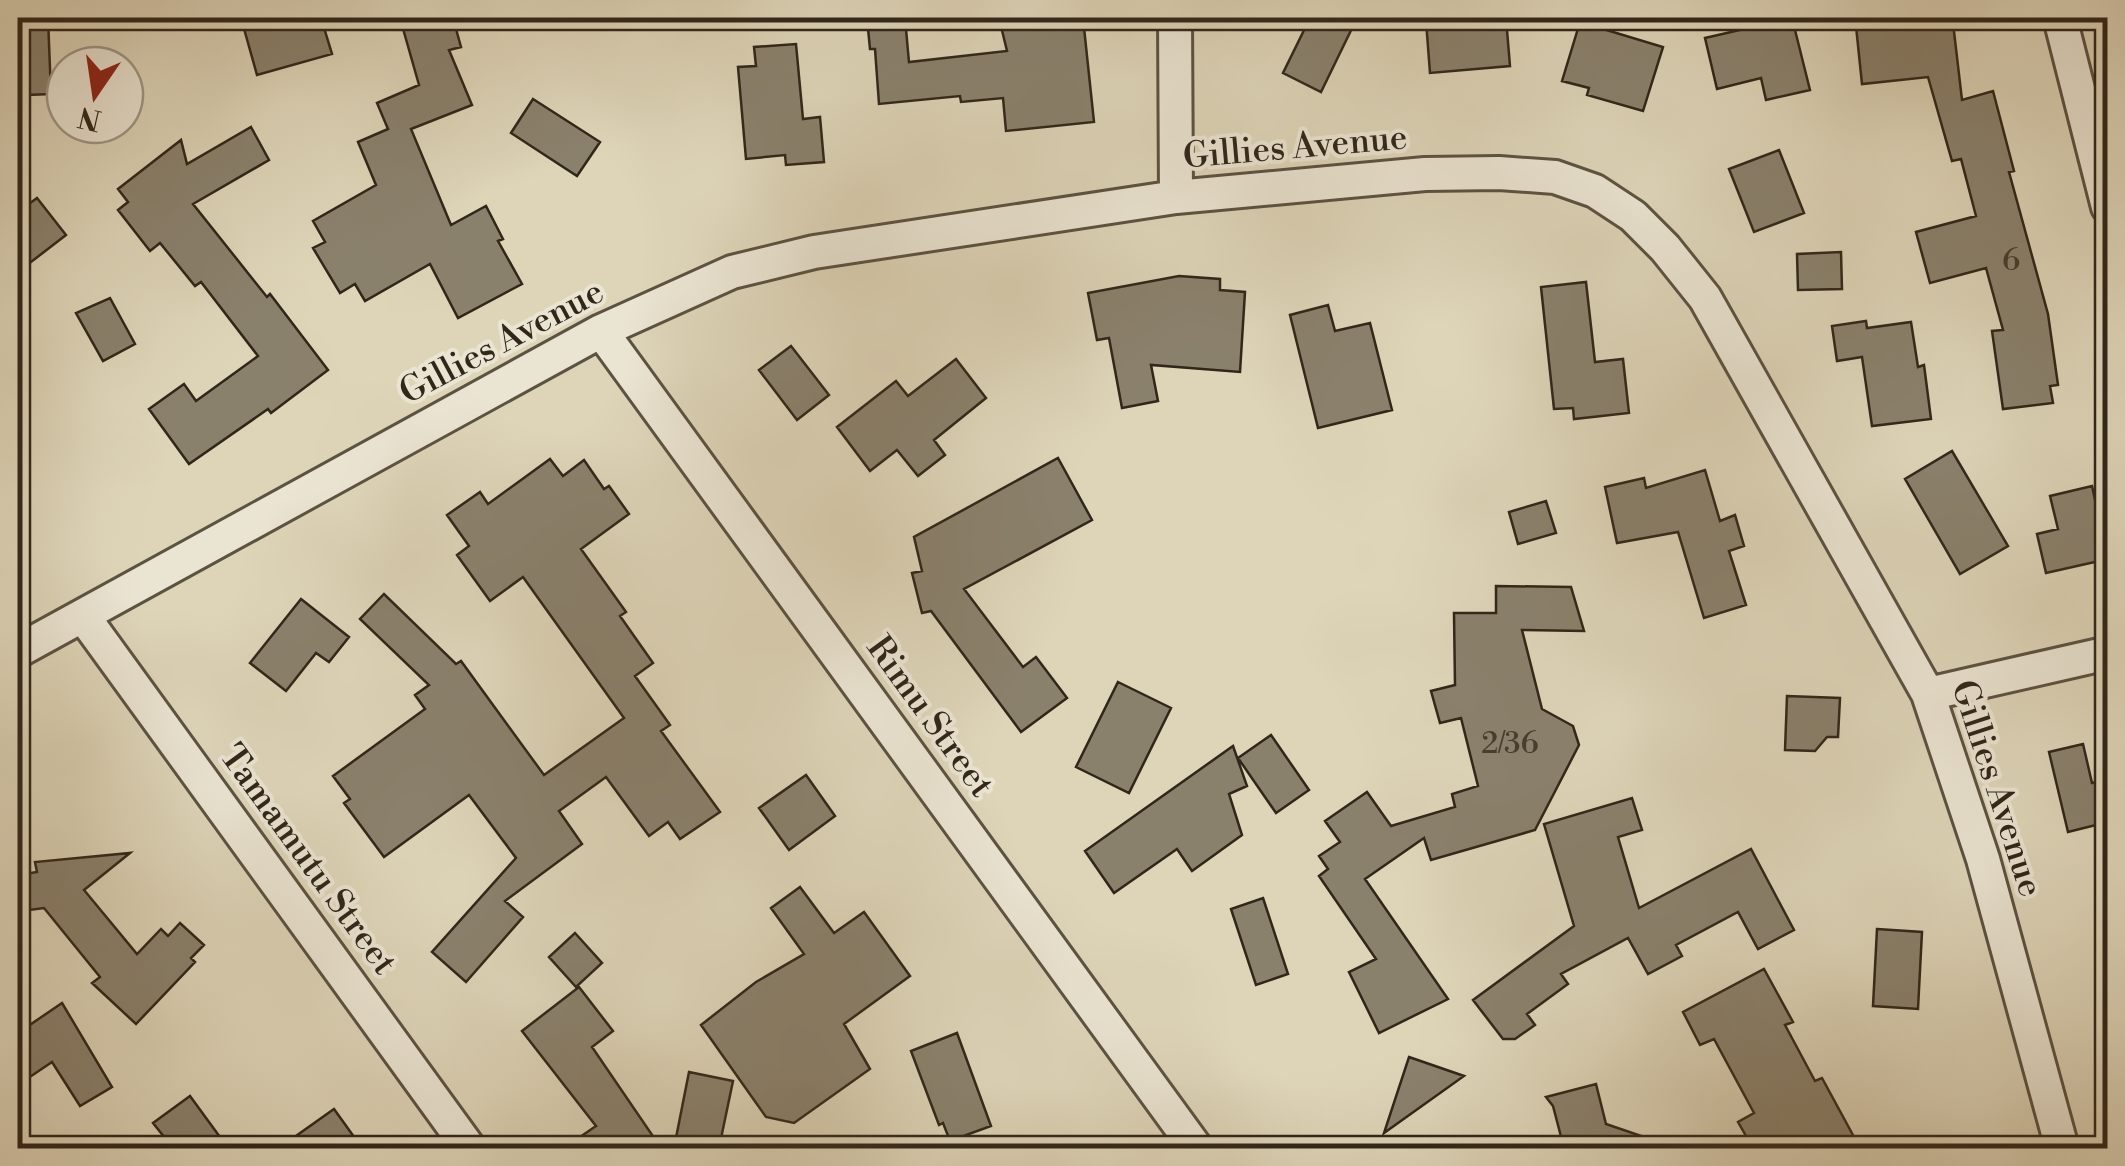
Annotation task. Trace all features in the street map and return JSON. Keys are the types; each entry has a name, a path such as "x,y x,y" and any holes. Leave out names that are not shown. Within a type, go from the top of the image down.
{"street":[{"path":"1175,18 1176,197"},
{"path":"2060,18 2108,207"},
{"name":"Gillies Avenue","path":"18,651 601,331 732,272 798,256 1176,197 1425,174 1556,176 1596,191 1634,216 1705,298 1928,694 1983,859 2062,1148"},
{"name":"Rimu Street","path":"601,331 1196,1148"},
{"name":"Tamamutu Street","path":"83,616 470,1148"},
{"path":"1928,694 2108,653"}],"building":[{"path":"18,18 48,18 45,94 27,95 18,83"},
{"path":"241,18 321,18 332,54 257,75"},
{"path":"400,18 453,18 461,47 449,50 472,105 411,129 451,225 486,206 503,239 498,241 522,284 458,318 430,264 365,301 355,284 340,293 313,248 325,242 313,221 376,185 358,142 388,129 377,103 419,85"},
{"path":"867,18 905,18 909,62 1007,51 999,18 1083,18 1094,122 1006,131 1003,98 961,102 960,96 879,104 875,49 870,49"},
{"path":"1310,18 1357,18 1321,92 1283,73"},
{"path":"1506,18 1510,66 1430,73 1426,21"},
{"path":"1792,18 1810,90 1766,100 1761,78 1717,89 1705,38"},
{"path":"1918,20 1918,27 1953,23 1962,100 1993,91 2014,171 2009,172 2048,314 2058,385 2050,386 2053,403 2003,409 1992,331 2003,330 1986,268 1930,283 1916,232 1976,216 1961,159 1952,161 1928,77 1862,84 1856,26"},
{"path":"1580,22 1663,47 1643,111 1587,95 1589,88 1562,81"},
{"path":"796,44 803,119 820,117 824,162 786,165 785,155 746,159 738,67 756,66 754,47"},
{"path":"533,99 600,142 577,176 511,133"},
{"path":"251,127 269,160 193,204 328,370 271,413 268,409 189,464 149,409 184,384 196,401 258,356 201,282 195,286 160,243 150,251 118,210 128,202 118,189 181,140 187,164"},
{"path":"1779,150 1804,213 1754,232 1729,169"},
{"path":"37,198 66,235 18,272 18,212"},
{"path":"1841,252 1842,289 1798,290 1797,254"},
{"path":"1179,276 1220,279 1220,290 1245,292 1240,372 1151,365 1158,401 1122,408 1109,338 1097,340 1088,293"},
{"path":"1586,282 1595,362 1623,359 1629,413 1574,419 1573,408 1554,409 1541,287"},
{"path":"110,298 135,344 103,361 76,313"},
{"path":"1328,305 1335,331 1370,323 1392,410 1318,428 1290,315"},
{"path":"1866,321 1867,328 1911,322 1918,367 1924,365 1931,419 1872,426 1862,357 1837,361 1832,326"},
{"path":"791,346 829,395 797,420 759,370"},
{"path":"956,359 986,398 934,440 945,455 918,476 897,450 870,471 837,427 896,381 908,396"},
{"path":"1952,451 2008,546 1960,574 1905,479"},
{"path":"1058,458 1092,520 964,589 1023,667 1036,657 1067,698 1021,732 931,611 922,613 912,573 922,571 914,537"},
{"path":"550,459 563,476 584,460 604,489 609,486 629,514 581,549 626,612 620,616 653,663 635,676 670,725 661,731 720,812 680,839 668,822 649,836 606,777 559,811 582,844 505,901 523,917 466,982 432,952 516,858 469,795 384,857 344,803 350,799 333,776 425,709 415,695 429,685 360,619 384,594 456,664 461,661 544,775 624,718 523,577 490,601 457,555 469,546 447,515 480,492 488,504"},
{"path":"1705,470 1720,521 1735,515 1744,546 1729,551 1746,605 1704,618 1678,532 1617,543 1605,487 1644,478 1646,488"},
{"path":"2092,486 2108,559 2046,573 2037,534 2058,529 2050,496"},
{"path":"1546,501 1556,533 1518,544 1509,512"},
{"path":"1496,586 1571,587 1584,631 1522,630 1542,709 1573,726 1579,745 1535,830 1431,860 1424,838 1365,879 1448,999 1379,1033 1349,972 1376,959 1319,876 1328,869 1319,856 1340,842 1325,821 1367,792 1391,826 1455,807 1452,794 1478,786 1461,718 1440,723 1431,691 1455,685 1454,613 1496,613"},
{"path":"301,599 349,637 329,662 316,653 286,691 250,663"},
{"path":"1118,682 1171,708 1129,793 1076,767"},
{"path":"1787,696 1840,698 1838,737 1827,737 1815,751 1785,750"},
{"path":"1271,735 1309,790 1276,813 1238,758"},
{"path":"2083,744 2092,783 2108,779 2108,822 2068,832 2049,752"},
{"path":"1233,746 1247,786 1229,794 1242,835 1192,871 1177,849 1114,893 1085,851"},
{"path":"806,775 835,816 789,850 759,808"},
{"path":"1632,798 1642,830 1618,837 1639,908 1751,849 1794,930 1758,949 1738,912 1676,945 1682,956 1648,974 1628,938 1561,974 1568,984 1527,1014 1535,1025 1515,1039 1503,1039 1473,1000 1574,926 1544,824"},
{"path":"130,853 84,890 137,954 161,929 168,936 180,923 204,945 191,958 195,962 136,1024 92,983 100,977 44,908 21,911 18,891 18,875 37,872 35,862"},
{"path":"800,887 834,933 864,912 910,976 844,1024 870,1069 794,1123 766,1117 701,1025 756,982 804,954 771,908"},
{"path":"1263,898 1288,974 1256,985 1231,909"},
{"path":"1877,929 1922,932 1918,1009 1873,1006"},
{"path":"575,933 602,963 576,987 549,957"},
{"path":"1764,969 1793,1022 1785,1025 1815,1081 1822,1078 1860,1148 1753,1148 1738,1122 1754,1113 1714,1039 1700,1045 1683,1012"},
{"path":"579,987 613,1031 592,1047 661,1148 564,1148 596,1126 522,1031"},
{"path":"62,1003 112,1087 80,1106 52,1062 18,1085 18,1033"},
{"path":"957,1033 991,1126 950,1141 943,1123 939,1125 911,1051"},
{"path":"1409,1057 1464,1076 1384,1133"},
{"path":"689,1072 733,1081 719,1148 674,1148"},
{"path":"1596,1084 1606,1124 1662,1143 1661,1148 1564,1148 1553,1106 1546,1097"},
{"path":"190,1096 228,1148 173,1148 153,1123"},
{"path":"334,1109 362,1148 279,1148"}]}
